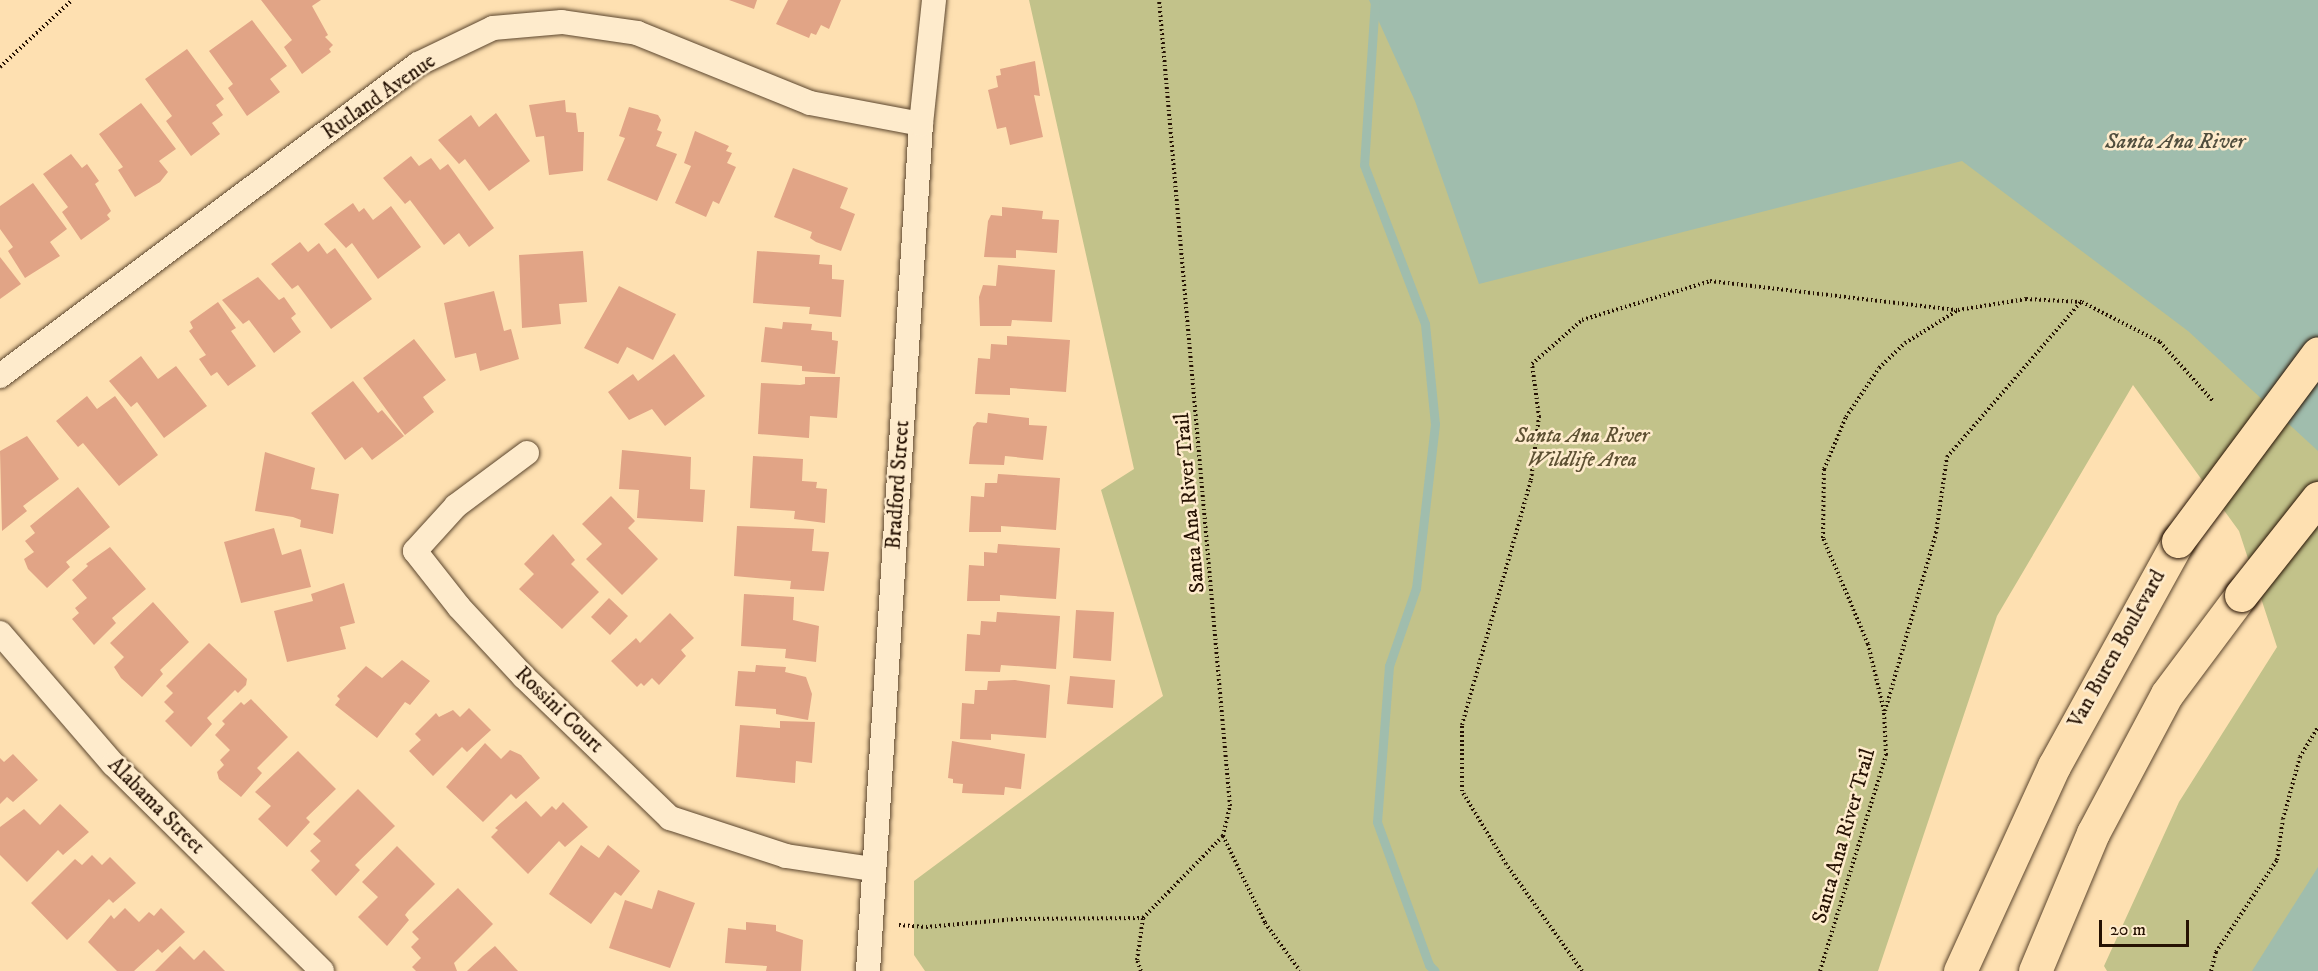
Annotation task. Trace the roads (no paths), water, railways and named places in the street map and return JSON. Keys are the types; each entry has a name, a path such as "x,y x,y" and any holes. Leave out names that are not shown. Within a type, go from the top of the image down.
{"main road":[{"name":"Van Buren Boulevard","path":"1960,971 2054,766 2178,542 2318,353"},
{"path":"2035,971 2093,833 2167,694 2318,498"}],"street":[{"name":"Bradford Street","path":"868,971 921,124 934,0"},
{"name":"Rutland Avenue","path":"0,376 418,64 493,28 562,22 637,33 810,103 921,124"},
{"name":"Rossini Court","path":"527,453 456,506 415,551 459,607 524,677 670,818 786,856 873,869"},
{"name":"Alabama Street","path":"0,633 113,764 322,971"}],"water":[{"name":"Santa Ana River","path":"1369,0 2318,0 2318,451 2188,331 1962,161 1479,284 1415,101"},
{"path":"2318,867 2318,971 2252,971"}],"waterway":[{"path":"1375,0 1364,165 1425,324 1435,424 1416,588 1389,666 1377,822 1429,965 1435,971"}],"park label":[{"name":"Santa Ana River Wildlife Area","path":"1582,448"}]}
